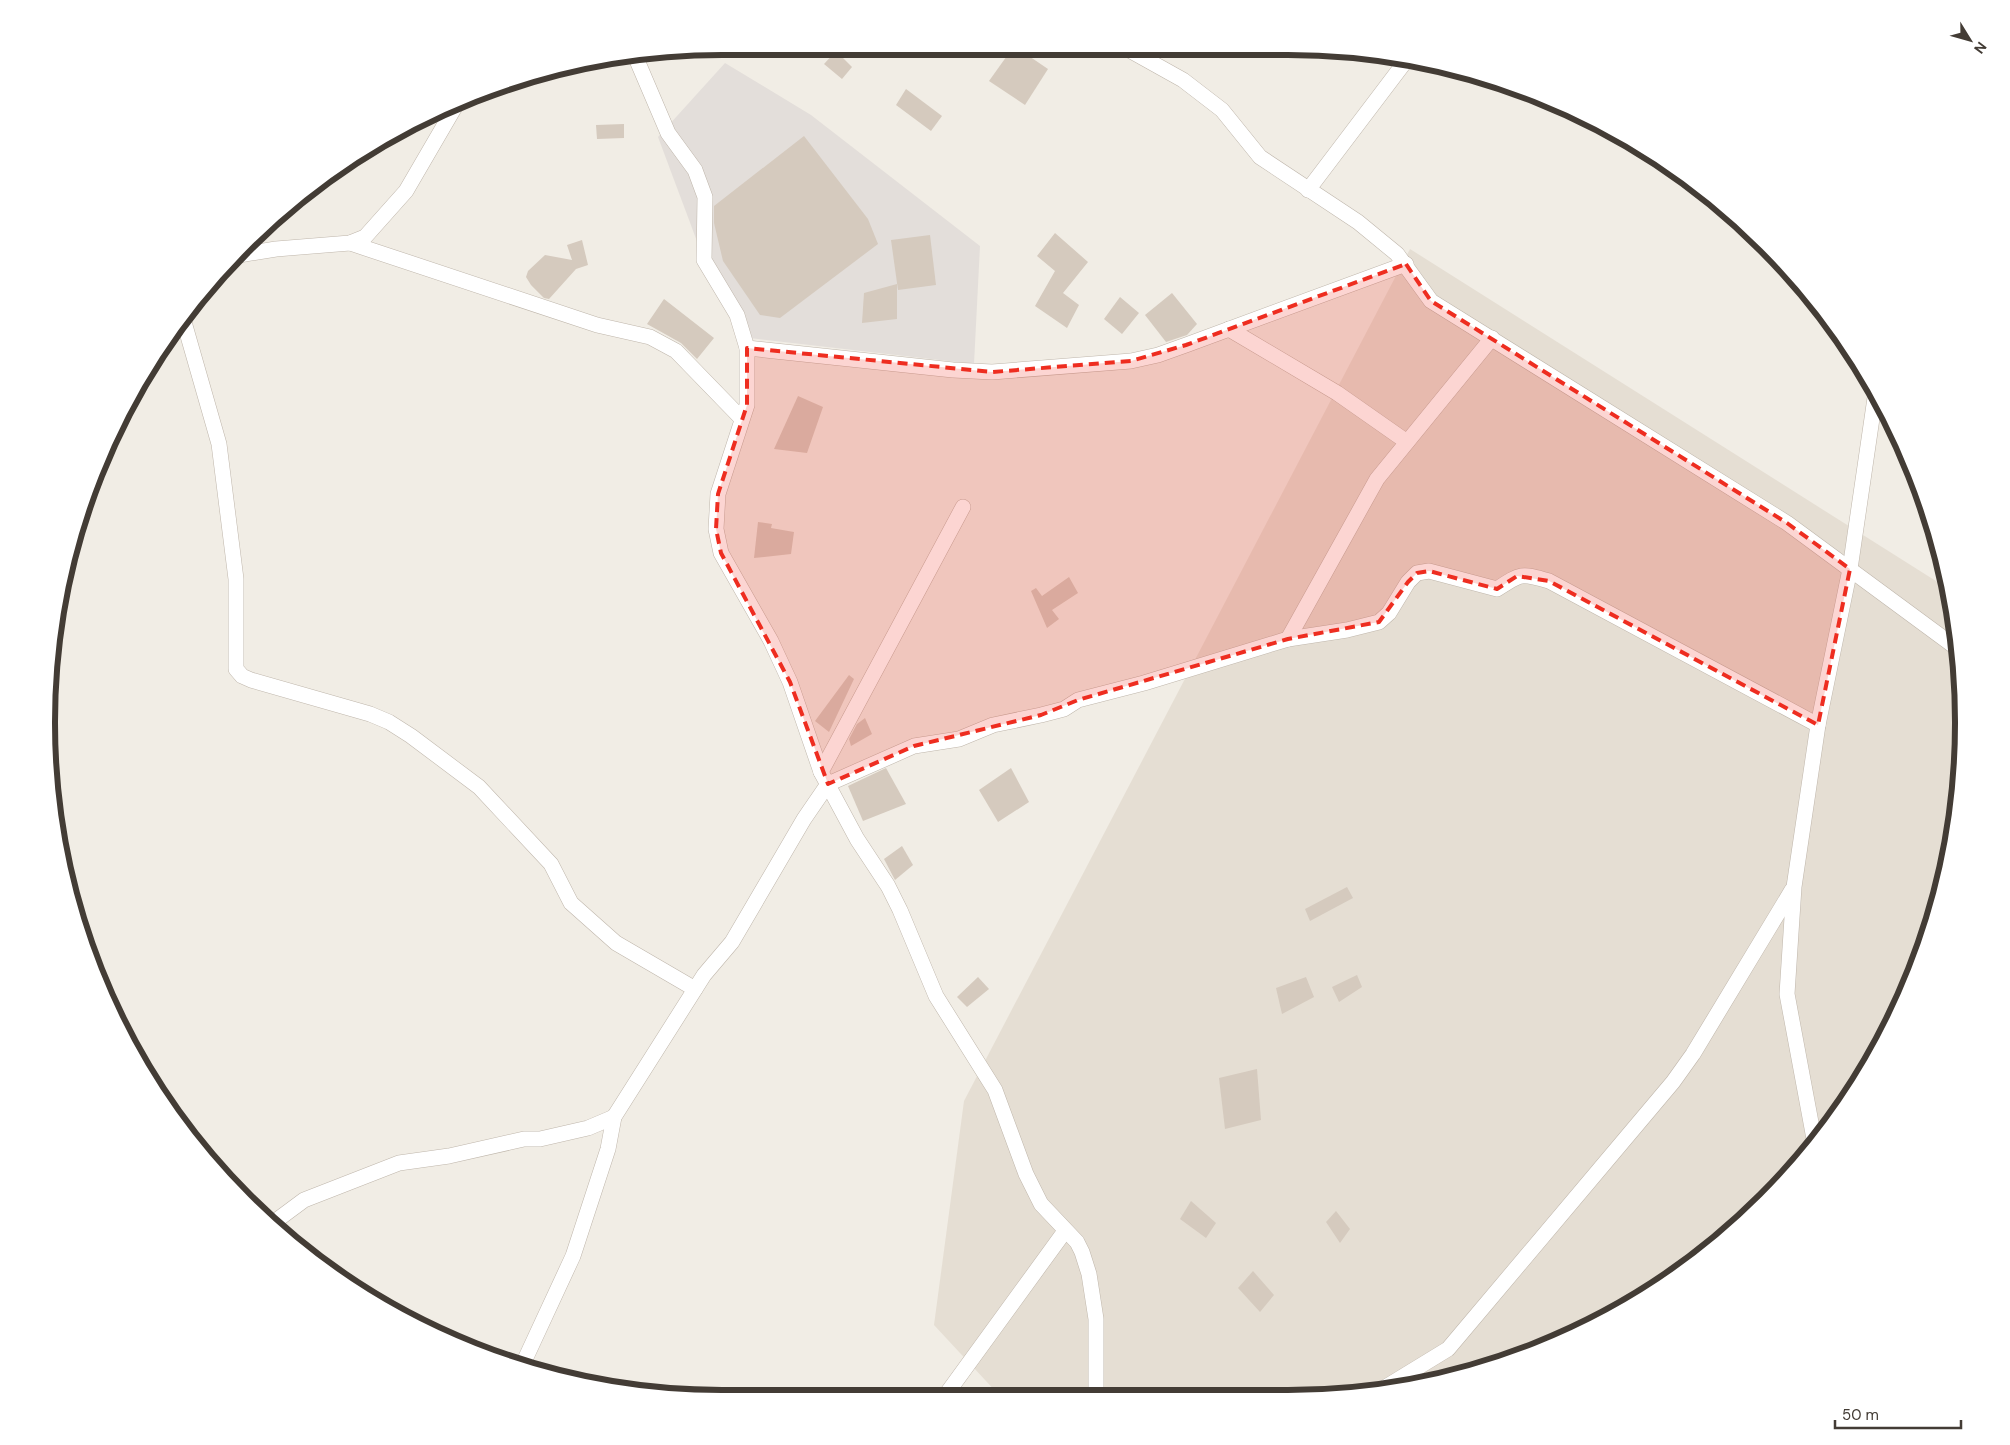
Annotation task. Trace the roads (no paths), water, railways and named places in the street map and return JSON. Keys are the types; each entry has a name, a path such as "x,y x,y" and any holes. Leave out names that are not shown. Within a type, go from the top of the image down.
{"street":[{"path":"1138,55 1183,80 1222,110 1260,157 1358,222 1406,264 1431,301 1788,523 1950,643"},
{"path":"637,61 668,133 695,170 705,197 704,260 737,315 747,348 747,406 718,494 716,529 721,553 771,641 790,682 824,778 857,839 888,886 936,996 995,1090 1026,1174 1041,1204 1077,1242 1089,1274 1096,1319 1096,1390"},
{"path":"1308,190 1402,65"},
{"path":"350,243 370,232 406,191 451,113"},
{"path":"249,253 350,243 596,325 650,337 676,351 742,419"},
{"path":"747,348 953,370 992,372 1131,361 1158,355 1229,330 1406,264"},
{"path":"185,327 219,444 236,579 236,670 242,676 251,680 370,714 388,722 410,736 485,793 550,864 571,903 616,943 695,989"},
{"path":"1229,330 1338,393 1407,442"},
{"path":"1288,639 1377,479 1492,338"},
{"path":"1812,1135 1787,994 1794,886 1818,725 1850,569 1874,404"},
{"path":"525,1360 573,1256 608,1149 614,1117 695,989 732,942 804,819 963,508"},
{"path":"824,778 914,746 959,739 993,725 1064,709 1078,700 1144,683 1288,639 1347,630 1379,622 1389,613 1408,582 1417,573 1429,571 1497,589 1518,576 1530,576 1549,581 1818,725"},
{"path":"1396,1381 1448,1349 1673,1082 1693,1054 1794,886"},
{"path":"277,1219 304,1200 399,1163 449,1156 467,1150 524,1138 540,1139 588,1128 614,1117"},
{"path":"950,1390 1065,1231"}]}
